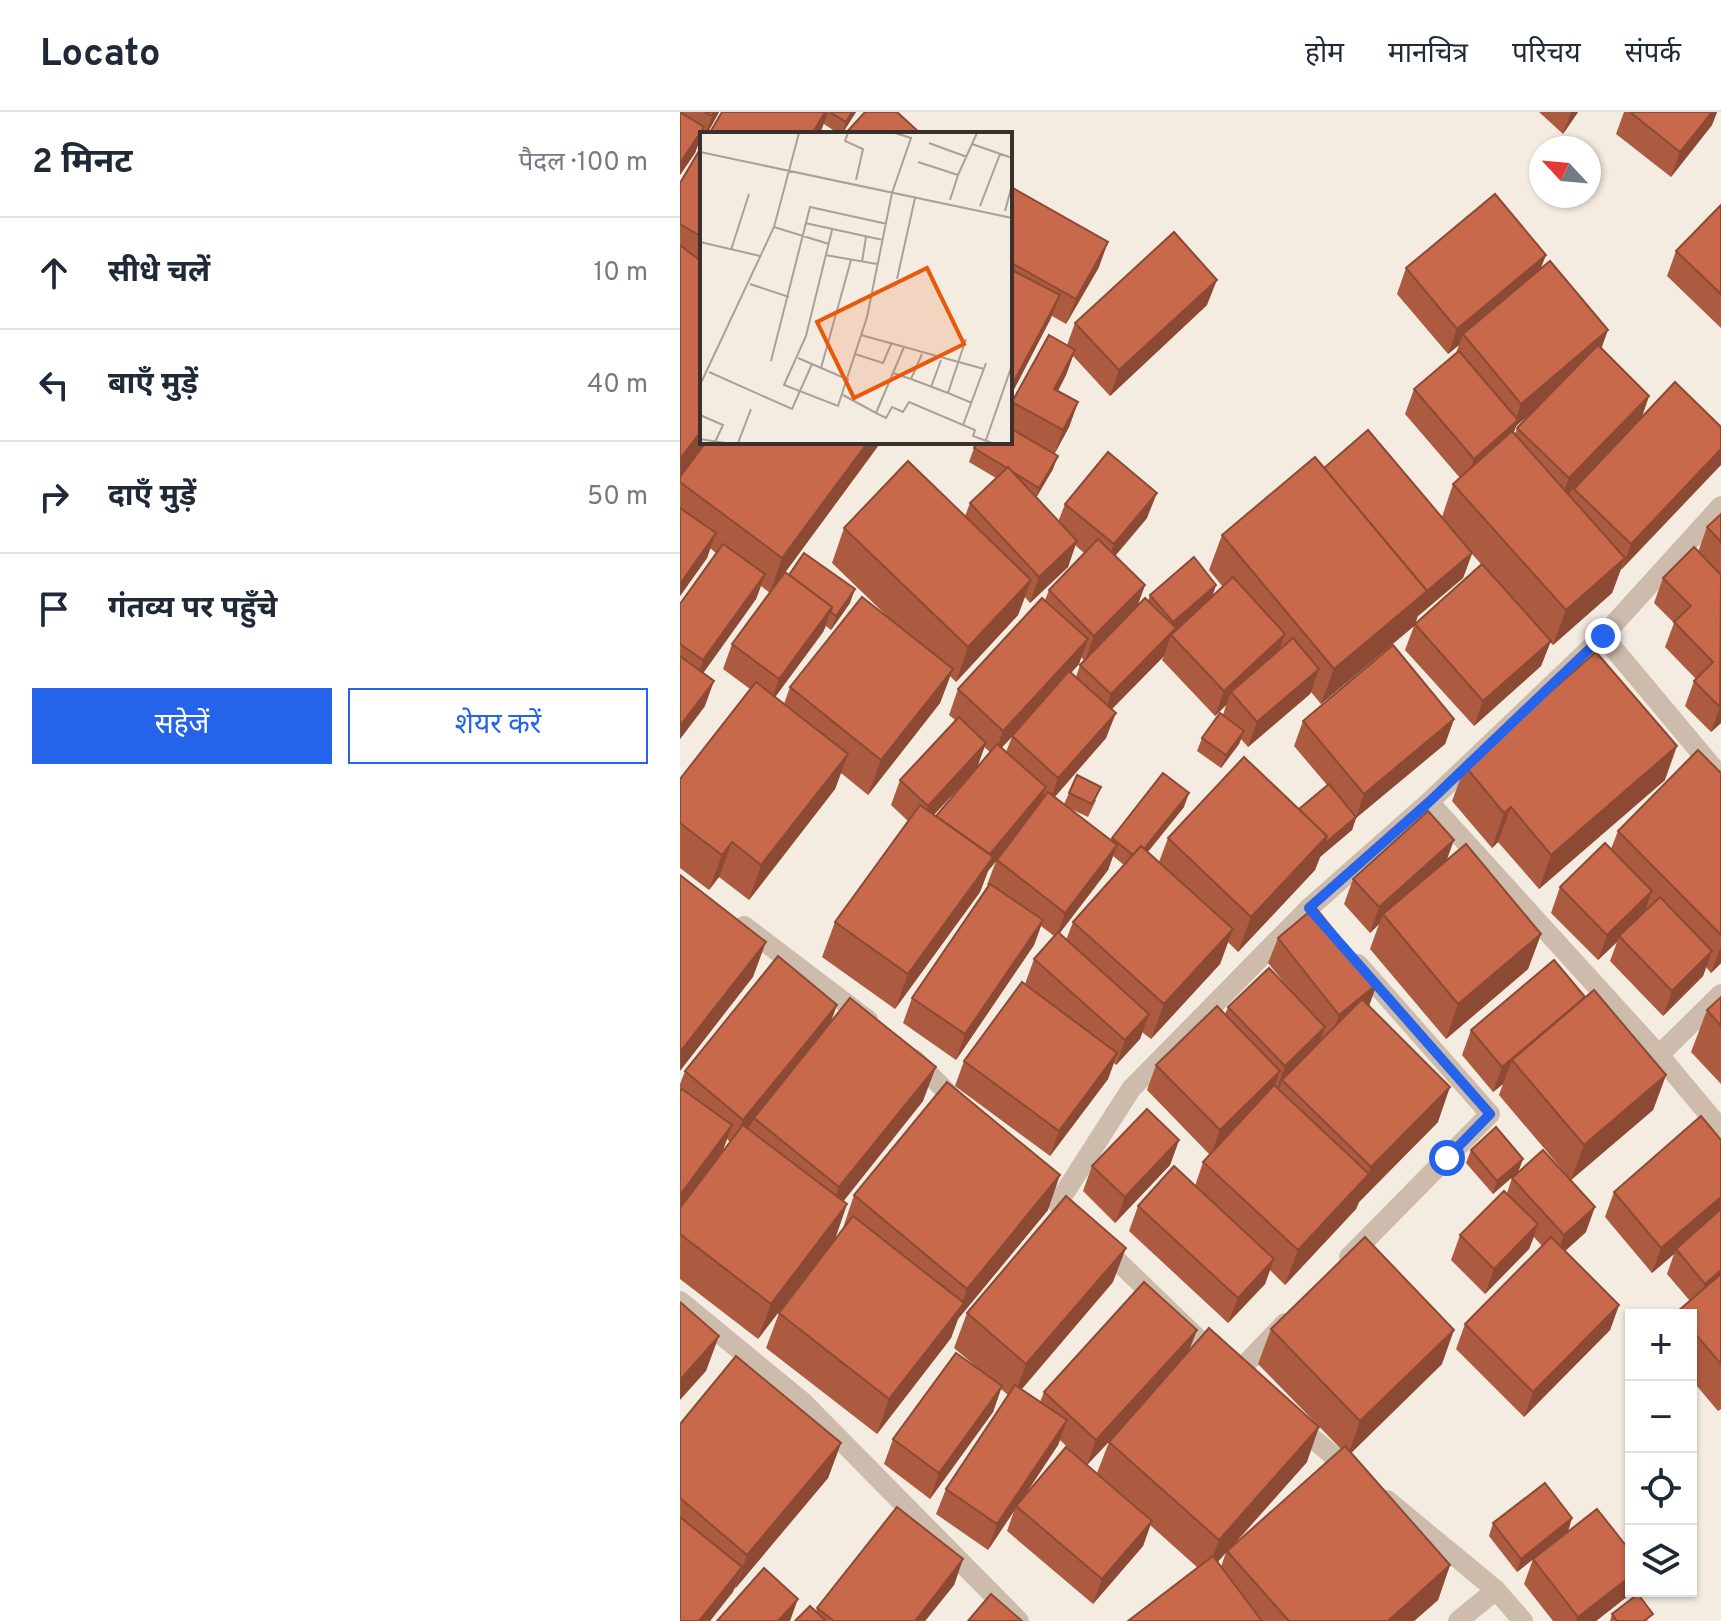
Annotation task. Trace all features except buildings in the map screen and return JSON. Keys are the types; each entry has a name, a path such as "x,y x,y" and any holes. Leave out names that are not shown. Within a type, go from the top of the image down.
{"street":[{"path":"1058,1203 1131,1089 1603,636 1721,506"},
{"path":"1603,636 1721,777"},
{"path":"1429,802 1659,1055 1721,1129"},
{"path":"730,916 888,1035 971,1116"},
{"path":"1335,1273 1490,1114 1350,954"},
{"path":"1659,1055 1721,994"},
{"path":"1015,1160 1241,1380 1301,1307"},
{"path":"680,1301 803,1402 1019,1621"},
{"path":"1282,1414 1496,1590 1523,1621"},
{"path":"1458,1621 1496,1590"}],"route":[{"path":"1447,1158 1490,1114 1309,908 1429,802 1603,636"}]}
